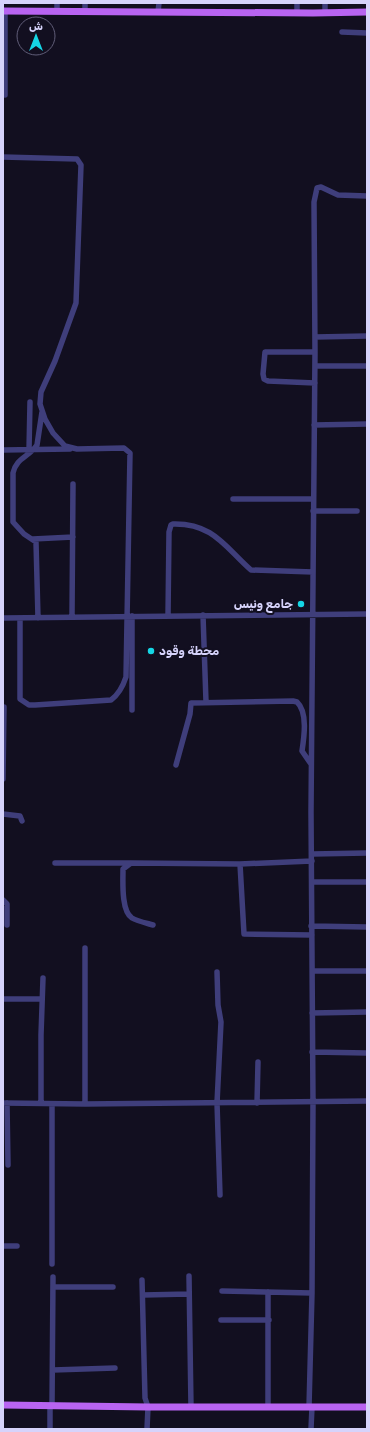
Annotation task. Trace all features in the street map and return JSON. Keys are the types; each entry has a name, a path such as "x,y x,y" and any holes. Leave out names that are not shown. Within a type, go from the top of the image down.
{"main road":[{"path":"4,11 57,7 85,7 158,12 367,12"},
{"path":"3,1405 148,1407 367,1407"}],"street":[{"path":"158,3 158,12"},
{"path":"297,3 297,13"},
{"path":"325,3 325,12"},
{"path":"4,11 5,95"},
{"path":"342,32 367,33"},
{"path":"3,158 77,159 81,165 76,303 55,361 40,392 42,410 38,440 32,450 19,460 14,467 13,473 13,522 24,534 36,542 38,618"},
{"path":"311,1429 313,1102 311,764 316,193 317,188 321,186 338,195 367,196"},
{"path":"315,337 367,336"},
{"path":"315,352 265,352 263,374 264,379 268,381 315,383"},
{"path":"315,366 367,366"},
{"path":"30,402 32,450"},
{"path":"42,410 50,428 60,442 65,446 77,449"},
{"path":"314,425 367,424"},
{"path":"3,450 124,448 130,453 130,616 132,710"},
{"path":"72,617 73,484"},
{"path":"233,499 313,500"},
{"path":"313,511 357,511"},
{"path":"168,616 169,532 171,525 173,524 190,525 216,537 251,570 313,572"},
{"path":"33,539 73,537"},
{"path":"3,618 367,614"},
{"path":"203,615 206,702"},
{"path":"20,618 20,699 29,705 35,705 112,700 122,688 126,677 130,616"},
{"path":"176,765 190,714 191,703 206,702 297,702 301,706 303,712 303,754 311,764"},
{"path":"3,779 4,707"},
{"path":"3,814 20,816 22,821"},
{"path":"312,854 367,853"},
{"path":"55,863 240,864 312,861"},
{"path":"131,863 123,869 126,912 132,918 153,925"},
{"path":"240,864 242,927 244,934 312,935"},
{"path":"312,882 367,882"},
{"path":"3,900 7,904 7,925"},
{"path":"311,926 367,927"},
{"path":"85,948 85,1104"},
{"path":"312,971 367,971"},
{"path":"217,972 218,1005 221,1022 217,1103 220,1194"},
{"path":"41,1103 43,978"},
{"path":"3,999 42,999"},
{"path":"312,1012 367,1012"},
{"path":"312,1052 367,1053"},
{"path":"257,1103 258,1062"},
{"path":"8,1165 5,1103 85,1104 367,1101"},
{"path":"52,1104 52,1264"},
{"path":"3,1246 17,1246"},
{"path":"189,1276 191,1407"},
{"path":"50,1429 53,1370 53,1277"},
{"path":"142,1280 145,1398 148,1407 147,1429"},
{"path":"53,1287 113,1287"},
{"path":"222,1292 312,1293"},
{"path":"268,1292 268,1407"},
{"path":"142,1295 189,1294"},
{"path":"221,1320 269,1320"},
{"path":"53,1370 115,1368"}],"place":[{"name":"جامع ونيس","path":"301,604"},
{"name":"محطة وقود","path":"151,651"}]}
